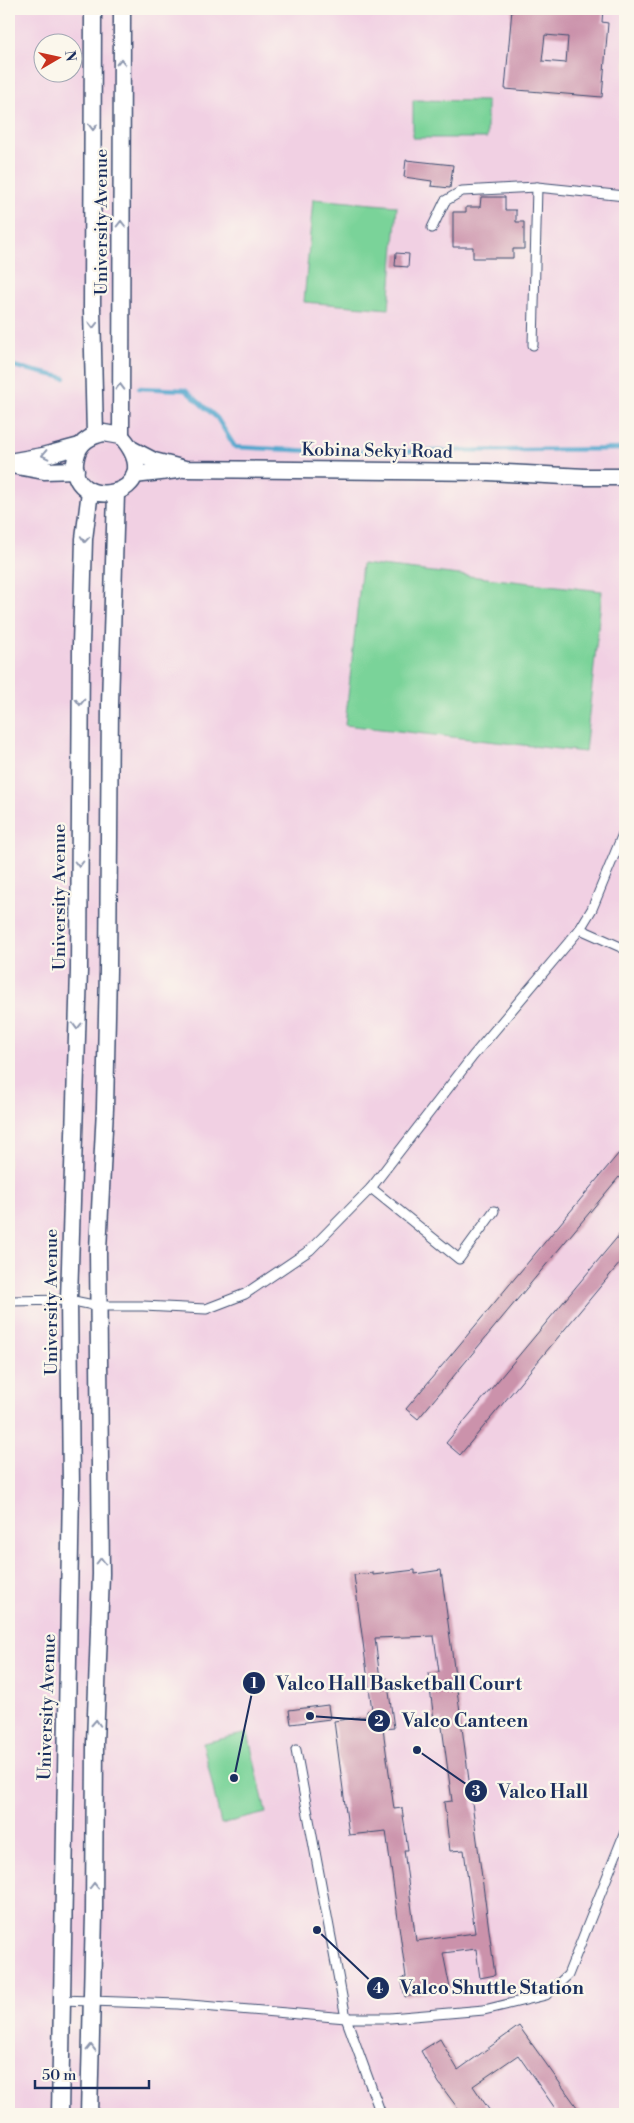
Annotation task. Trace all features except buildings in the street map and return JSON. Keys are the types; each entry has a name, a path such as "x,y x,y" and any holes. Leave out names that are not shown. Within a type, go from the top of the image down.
{"street":[{"name":"University Avenue","path":"93,9 92,309 95,435"},
{"name":"University Avenue","path":"121,436 122,9"},
{"path":"9,463 80,446 95,435 121,436 133,450 136,458 134,475 124,489 116,493 99,494 90,491 84,485 76,470 75,461 80,446"},
{"name":"Kobina Sekyi Road","path":"133,450 154,461 185,469 488,472 625,477"},
{"path":"9,463 44,471 76,470"},
{"path":"134,475 185,469"},
{"name":"University Avenue","path":"60,2114 72,1488 69,1300 79,970 81,645 84,539 90,491"},
{"path":"89,2114 95,1743 101,1574 98,1306 108,961 110,705 116,493"}],"lane":[{"path":"432,228 445,201 462,190 537,187 625,196"},
{"path":"533,345 537,187"},
{"path":"9,1301 69,1300 98,1306 206,1309 245,1294 310,1250 371,1188 473,1056 580,929 592,909 625,832"},
{"path":"580,929 625,949"},
{"path":"371,1188 459,1258 494,1211"},
{"path":"296,1750 346,2018 381,2114"},
{"path":"62,2000 92,1999 346,2018 390,2018 484,2010 546,1995 568,1975 625,1832"}],"shaded area":[{"path":"9,9 625,9 625,2114 9,2114"}],"green space":[{"path":"413,100 487,101 487,138 413,138"},
{"path":"313,199 397,206 389,309 304,302"},
{"path":"362,564 602,591 585,752 345,725"},
{"path":"248,1733 266,1813 221,1824 203,1743"}],"waterway":[{"path":"9,365 65,378"},
{"path":"139,388 185,390 217,418 235,447 333,452 625,449"}],"place":[{"name":"Valco Canteen","path":"310,1716"},
{"name":"Valco Hall","path":"417,1750"},
{"name":"Valco Hall Basketball Court","path":"234,1778"},
{"name":"Valco Shuttle Station","path":"317,1930"}]}
